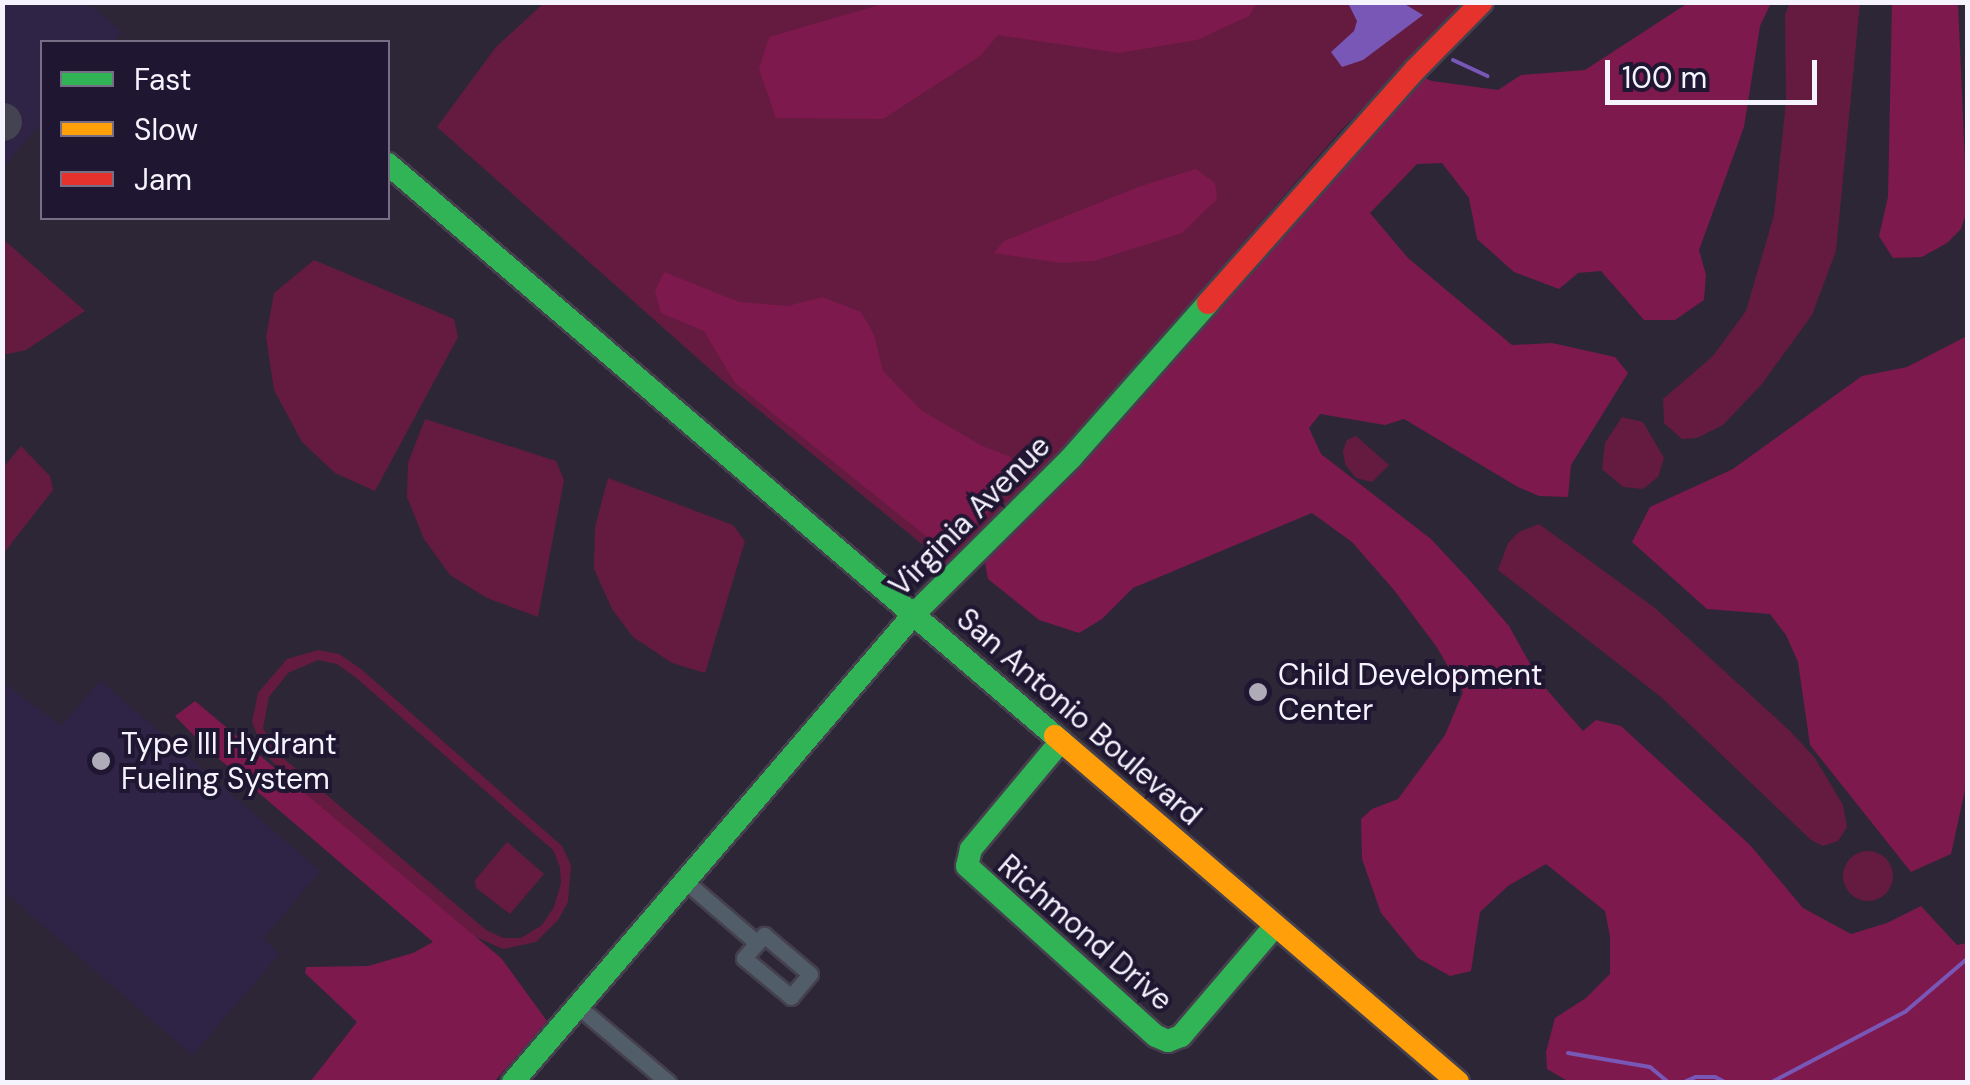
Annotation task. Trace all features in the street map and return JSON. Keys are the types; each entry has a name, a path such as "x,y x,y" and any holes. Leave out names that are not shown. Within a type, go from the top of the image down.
{"street":[{"name":"Virginia Avenue","path":"514,1082 914,614 1072,458 1414,70 1482,2"},
{"name":"San Antonio Boulevard","path":"390,166 1458,1082"},
{"name":"Richmond Drive","path":"1061,742 971,849 966,866 1156,1036 1168,1040 1181,1036 1275,926"},
{"path":"685,882 757,943"},
{"path":"580,1008 668,1082"}],"shaded area":[{"path":"3,2 88,3 122,32 115,40 40,40 40,125 4,166"},
{"path":"1790,2 1860,3 1836,251 1812,315 1761,385 1723,425 1697,438 1682,439 1664,423 1663,399 1713,356 1746,311 1774,215 1786,102 1785,15"},
{"path":"544,3 1470,3 1343,128 1018,500 946,564 721,379 437,127 496,47"},
{"path":"886,3 1257,3 1249,16 1197,40 1119,53 998,35 980,56 883,119 776,118 759,69 769,37"},
{"path":"1348,3 1403,3 1423,15 1363,60 1342,67 1331,52 1354,31 1357,21"},
{"path":"1688,3 1771,3 1760,26 1744,127 1699,250 1706,275 1704,300 1675,320 1644,320 1601,271 1578,273 1559,289 1514,272 1477,239 1469,198 1442,163 1417,164 1370,213 1408,258 1512,345 1552,343 1615,357 1628,373 1571,465 1568,497 1539,496 1518,487 1404,419 1385,425 1320,414 1309,428 1321,454 1431,539 1472,583 1509,626 1540,682 1583,731 1596,720 1621,726 1750,845 1803,908 1851,934 1887,923 1921,906 1957,945 1967,943 1967,1082 1569,1082 1547,1069 1546,1052 1555,1018 1586,998 1610,974 1610,936 1605,911 1546,864 1508,886 1480,912 1471,971 1450,976 1418,958 1381,913 1362,859 1361,819 1372,809 1398,799 1445,735 1463,692 1436,646 1394,590 1352,542 1312,513 1133,588 1102,619 1079,633 1039,620 988,579 985,563 1418,75 1432,81 1498,90 1521,75 1585,70"},
{"path":"1892,3 1958,3 1967,210 1961,229 1947,243 1922,257 1893,258 1879,236 1888,197"},
{"path":"1196,169 1215,183 1217,199 1182,233 1094,261 1061,263 994,253 1004,241 1141,186"},
{"path":"3,239 85,311 26,350 3,355"},
{"path":"314,260 454,319 458,337 375,491 335,473 302,442 274,390 266,337 274,293"},
{"path":"664,272 739,302 788,306 822,297 861,312 874,335 883,371 921,410 982,446 1011,457 1009,492 946,552 735,383 704,331 661,313 655,291"},
{"path":"1967,336 1967,781 1951,854 1911,872 1810,745 1798,662 1786,635 1770,614 1707,609 1632,542 1650,507 1733,469 1862,376 1907,367"},
{"path":"1622,417 1643,422 1664,458 1658,477 1643,489 1623,487 1602,469 1605,443"},
{"path":"425,419 556,461 564,480 538,617 487,598 450,575 424,539 407,497 408,463"},
{"path":"1356,436 1389,465 1372,482 1356,478 1345,464 1343,451 1347,440"},
{"path":"21,446 50,476 53,490 3,554 3,468"},
{"path":"608,478 733,525 745,541 705,673 672,663 633,637 612,609 594,569 595,527"},
{"path":"1539,524 1655,608 1789,730 1815,758 1843,805 1847,827 1838,841 1823,846 1811,840 1661,697 1498,570 1508,543 1519,532"},
{"path":"318,650 339,654 562,846 571,865 568,902 558,920 536,942 503,949 476,937 303,793 264,753 252,722 258,693 287,659","holes":["318,660 337,664 553,850 561,883 554,907 542,925 521,938 503,938 486,930 275,751 263,728 269,697 288,673"]},
{"path":"100,680 320,871 263,939 280,954 192,1055 3,891 3,683 62,726"},
{"path":"195,701 501,958 547,1021 494,1082 310,1082 357,1022 305,973 306,967 368,966 413,953 433,942 204,746 175,716"},
{"path":"507,842 544,874 510,914 476,888 475,880"},
{"path":"1868,851 1886,858 1893,876 1886,894 1868,901 1850,894 1843,876 1850,858"}],"waterway":[{"path":"1453,60 1488,76"},
{"path":"1772,1082 1905,1012 1968,958"},
{"path":"1568,1053 1650,1067 1668,1082"},
{"path":"1684,1082 1696,1077 1715,1077 1725,1082"}],"traffic: fast":[{"path":"390,166 1055,736"},
{"path":"513,1082 914,614 1071,458 1208,303"},
{"path":"1061,741 971,849 967,866 1156,1036 1168,1041 1181,1036 1275,926"}],"traffic: slow":[{"path":"1055,736 1458,1082"}],"traffic: jam":[{"path":"1208,303 1415,70 1482,2"}],"place":[{"name":"Child Development Center","path":"1258,692"},
{"name":"Type III Hydrant Fueling System","path":"101,761"}]}
